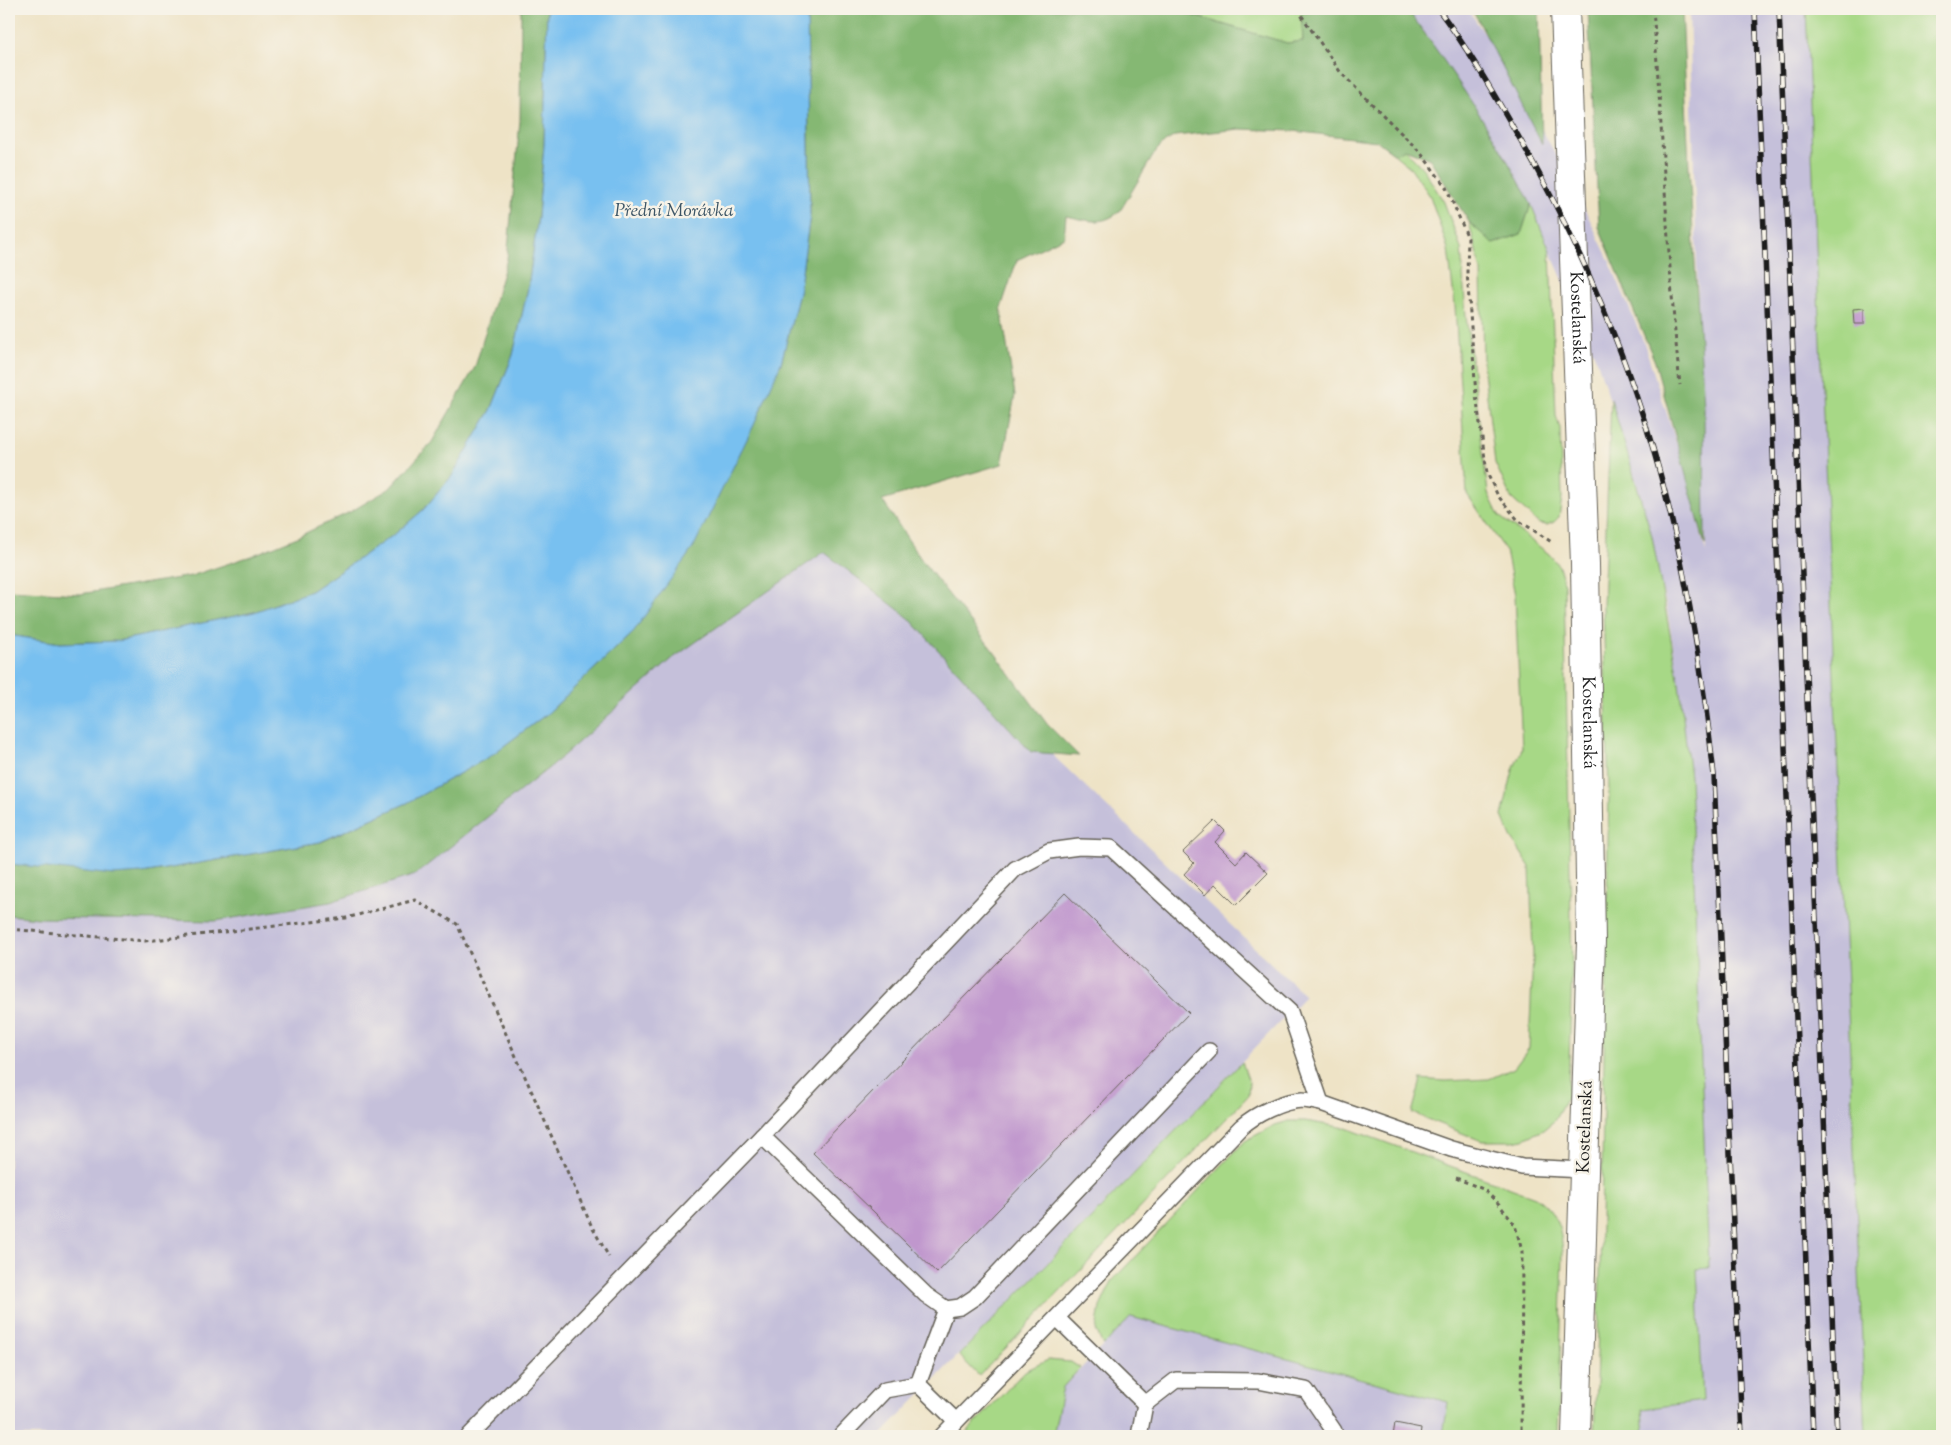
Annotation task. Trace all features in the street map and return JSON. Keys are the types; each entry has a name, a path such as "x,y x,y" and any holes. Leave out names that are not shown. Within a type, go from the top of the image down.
{"main road":[{"name":"Kostelanská","path":"1565,9 1585,564 1591,942 1576,1436"}],"lane":[{"path":"469,1436 762,1136 1015,869 1049,851 1079,847 1111,848 1290,1012 1321,1103"},
{"path":"762,1136 920,1289 946,1309 960,1307 975,1298 1209,1051"},
{"path":"942,1436 1250,1119 1263,1112 1289,1102 1301,1100 1321,1103 1451,1149 1522,1167 1584,1170"},
{"path":"918,1384 946,1309"},
{"path":"1057,1318 1145,1404"},
{"path":"1139,1436 1145,1404 1176,1380 1258,1381 1306,1390 1334,1431 1334,1436"},
{"path":"918,1384 956,1421"},
{"path":"841,1436 885,1390 918,1384"}],"path":[{"path":"1296,9 1341,73 1420,152 1446,188 1468,238 1467,272 1475,376 1487,473 1498,496 1518,520 1585,564"},
{"path":"1654,9 1674,320 1680,385"},
{"path":"9,929 145,941 346,918 415,900 457,924 469,956 592,1226 622,1279"},
{"path":"1451,1149 1442,1172 1483,1189 1515,1225 1522,1251 1521,1436"}],"shaded area":[{"path":"1407,9 1468,9 1512,76 1578,195 1609,260 1644,343 1685,470 1706,553 1689,9 1806,9 1866,1436 1644,1436 1642,1409 1703,1401 1697,1269 1709,1267 1690,777 1679,683 1667,608 1637,483 1597,361 1563,280 1516,175 1430,40"},
{"path":"824,552 909,618 1305,996 880,1436 9,1436 9,915 38,918 215,921 555,763 673,658"},
{"path":"1131,1317 1449,1402 1443,1436 1053,1436 1063,1387"}],"green space":[{"path":"521,9 547,9 544,145 538,217 528,288 513,355 491,410 452,476 423,510 395,534 311,591 254,612 118,641 60,643 9,635 9,590 80,594 191,576 251,556 350,512 389,489 432,442 475,367 507,259 520,121"},
{"path":"807,9 1170,9 1287,43 1303,41 1301,9 1407,9 1473,104 1531,204 1521,234 1493,244 1469,222 1430,159 1405,149 1395,154 1377,141 1293,131 1240,129 1175,136 1156,151 1120,211 1100,221 1066,216 1064,237 1017,260 1001,308 1015,395 1002,464 882,500 923,562 995,653 1047,724 1079,756 1031,752 909,618 824,552 673,658 555,763 415,875 330,902 215,921 38,918 9,915 9,864 142,873 321,842 407,803 489,757 548,713 634,631 781,363 799,293 810,215"},
{"path":"1171,9 1301,9 1303,41 1287,43"},
{"path":"1470,9 1539,9 1542,144 1477,18"},
{"path":"1588,9 1682,9 1689,168 1704,407 1705,545 1655,362 1599,227"},
{"path":"1806,9 1942,9 1942,1436 1866,1436"},
{"path":"1403,147 1424,170 1444,202 1461,248 1466,316 1488,493 1499,516 1549,554 1559,566 1564,583 1572,966 1568,1096 1554,1121 1543,1130 1524,1139 1512,1141 1482,1141 1412,1113 1420,1079 1445,1081 1489,1079 1514,1068 1529,1048 1533,955 1530,867 1511,837 1502,816 1513,770 1522,749 1515,595 1506,551 1467,494 1455,306 1448,249 1430,196 1411,168 1394,154"},
{"path":"1531,204 1550,251 1556,416 1560,428 1562,498 1559,517 1547,525 1539,524 1511,498 1495,463 1483,363 1481,271 1469,222 1493,244 1521,234"},
{"path":"1611,399 1652,536 1679,683 1690,777 1709,1268 1697,1269 1703,1401 1642,1409 1644,1436 1594,1436 1600,1277 1609,791 1603,607"},
{"path":"1242,1062 1249,1082 1248,1096 979,1376 959,1355"},
{"path":"1289,1121 1305,1121 1346,1128 1535,1197 1548,1209 1559,1228 1563,1253 1558,1436 1443,1436 1448,1402 1131,1317 1103,1346 1096,1330 1100,1307 1112,1281 1245,1141 1275,1125"},
{"path":"1048,1360 1071,1362 1080,1368 1063,1387 1053,1436 963,1436 1025,1371"}],"water":[{"name":"Přední Morávka","path":"547,9 807,9 810,215 799,293 781,363 754,425 693,548 634,631 548,713 489,757 407,803 320,842 142,873 114,875 9,864 9,635 60,643 118,641 254,612 311,591 395,534 423,510 452,476 491,410 513,355 528,288 538,217 544,145"}],"building":[{"path":"1864,308 1864,324 1854,324 1853,309"},
{"path":"1215,821 1225,831 1215,842 1236,863 1246,852 1268,873 1236,905 1215,884 1205,895 1184,874 1194,863 1183,852"},
{"path":"1065,893 1189,1013 937,1273 813,1153"},
{"path":"1395,1423 1421,1428 1420,1436 1393,1436"}],"railway":[{"path":"1438,9 1477,67 1536,169 1599,298 1617,342 1648,431 1679,551 1705,700 1714,775 1742,1436"},
{"path":"1755,9 1813,1436"},
{"path":"1779,9 1837,1436"}]}
